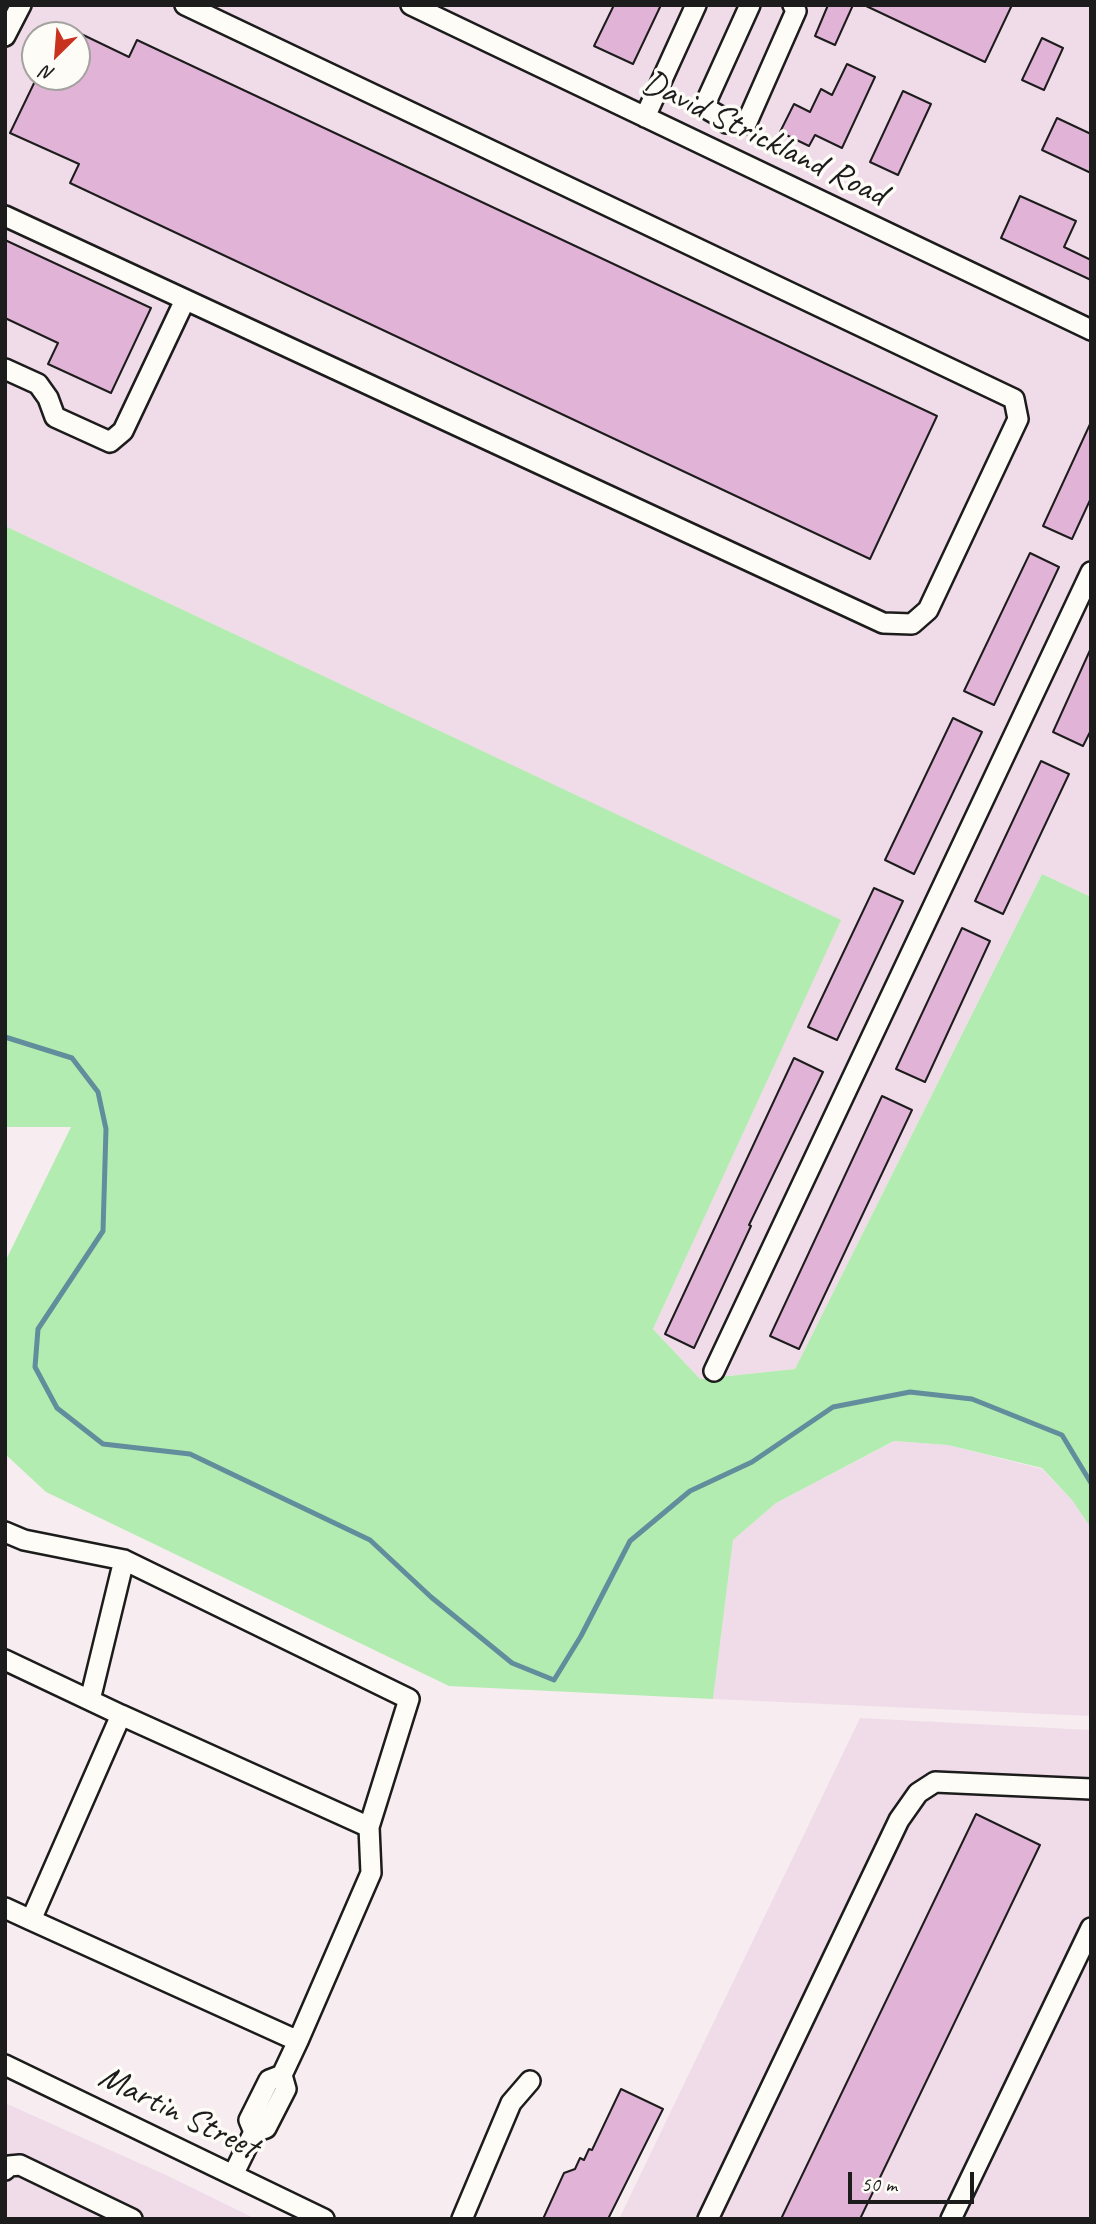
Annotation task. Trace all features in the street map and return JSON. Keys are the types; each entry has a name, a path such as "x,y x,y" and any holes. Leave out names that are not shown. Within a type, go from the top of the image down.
{"street":[{"path":"5,36 21,5"},
{"path":"5,216 883,623 912,624 928,610 1018,419 1014,399 185,5"},
{"name":"David Strickland Road","path":"411,5 1091,330"},
{"path":"645,117 695,5"},
{"path":"727,124 723,118 709,110 706,102 750,5"},
{"path":"713,150 727,124 733,122 741,125 747,122 796,12 793,5"},
{"path":"5,369 38,384 48,398 55,417 110,442 123,431 186,300"},
{"path":"714,1371 1091,572"},
{"path":"5,1532 24,1540 124,1560 409,1699 369,1827 371,1873 282,2075 286,2089 266,2127 254,2132 233,2175"},
{"path":"90,1700 124,1560"},
{"path":"5,1660 369,1827"},
{"path":"31,1920 121,1715"},
{"path":"708,2219 899,1821 918,1793 935,1782 1091,1789"},
{"path":"5,1908 298,2041"},
{"path":"951,2219 1091,1928"},
{"name":"Martin Street","path":"5,2065 324,2219"},
{"path":"462,2219 511,2103 530,2081"},
{"path":"5,2170 9,2166 20,2165 132,2219"}],"shaded area":[{"path":"5,5 1091,5 1091,897 1042,874 795,1369 700,1379 653,1329 840,920 5,526"},
{"path":"895,1441 948,1445 1042,1469 1072,1500 1091,1528 1091,1716 713,1699 733,1540 776,1503"},
{"path":"860,1718 1091,1730 1091,2219 619,2219"},
{"path":"5,2103 166,2175 256,2219 5,2219"}],"green space":[{"path":"5,526 841,920 653,1329 700,1379 795,1369 1042,874 1091,897 1091,1528 1072,1500 1042,1468 948,1445 894,1441 776,1503 733,1540 713,1699 449,1686 46,1492 5,1454 5,1262 71,1127 5,1127"}],"building":[{"path":"614,5 661,5 633,64 594,46"},
{"path":"828,5 853,5 835,45 815,36"},
{"path":"864,5 1012,5 985,62"},
{"path":"1042,38 1063,48 1044,90 1022,80"},
{"path":"91,39 129,57 137,40 937,416 870,559 70,183 79,164 10,133 30,91 91,91"},
{"path":"847,64 875,77 842,148 815,135 809,146 780,132 794,104 810,112 821,89 832,95"},
{"path":"903,91 931,104 898,175 870,162"},
{"path":"1057,118 1091,134 1091,173 1042,150"},
{"path":"1020,196 1076,221 1064,247 1091,260 1091,280 1001,238"},
{"path":"5,240 151,308 111,393 48,364 58,343 5,318"},
{"path":"1091,422 1091,498 1072,539 1043,526"},
{"path":"1030,553 1059,567 994,705 964,691"},
{"path":"1091,648 1091,730 1083,746 1053,732"},
{"path":"953,718 982,732 914,874 885,860"},
{"path":"1041,761 1069,774 1003,914 975,901"},
{"path":"874,888 903,901 837,1040 808,1027"},
{"path":"962,928 990,941 925,1082 896,1069"},
{"path":"794,1058 823,1072 749,1225 751,1226 694,1348 665,1334"},
{"path":"882,1096 912,1110 799,1349 770,1336"},
{"path":"976,1814 1040,1845 860,2219 781,2219"},
{"path":"621,2089 663,2109 608,2219 543,2219 564,2173 575,2169 580,2158 584,2160 589,2149 592,2150"}],"waterway":[{"path":"5,1037 72,1058 98,1092 106,1129 103,1231 38,1329 35,1367 57,1408 103,1444 190,1454 370,1540 431,1597 512,1663 554,1680 581,1636 630,1541 690,1491 752,1462 833,1407 910,1392 972,1399 1062,1435 1091,1483"}]}
